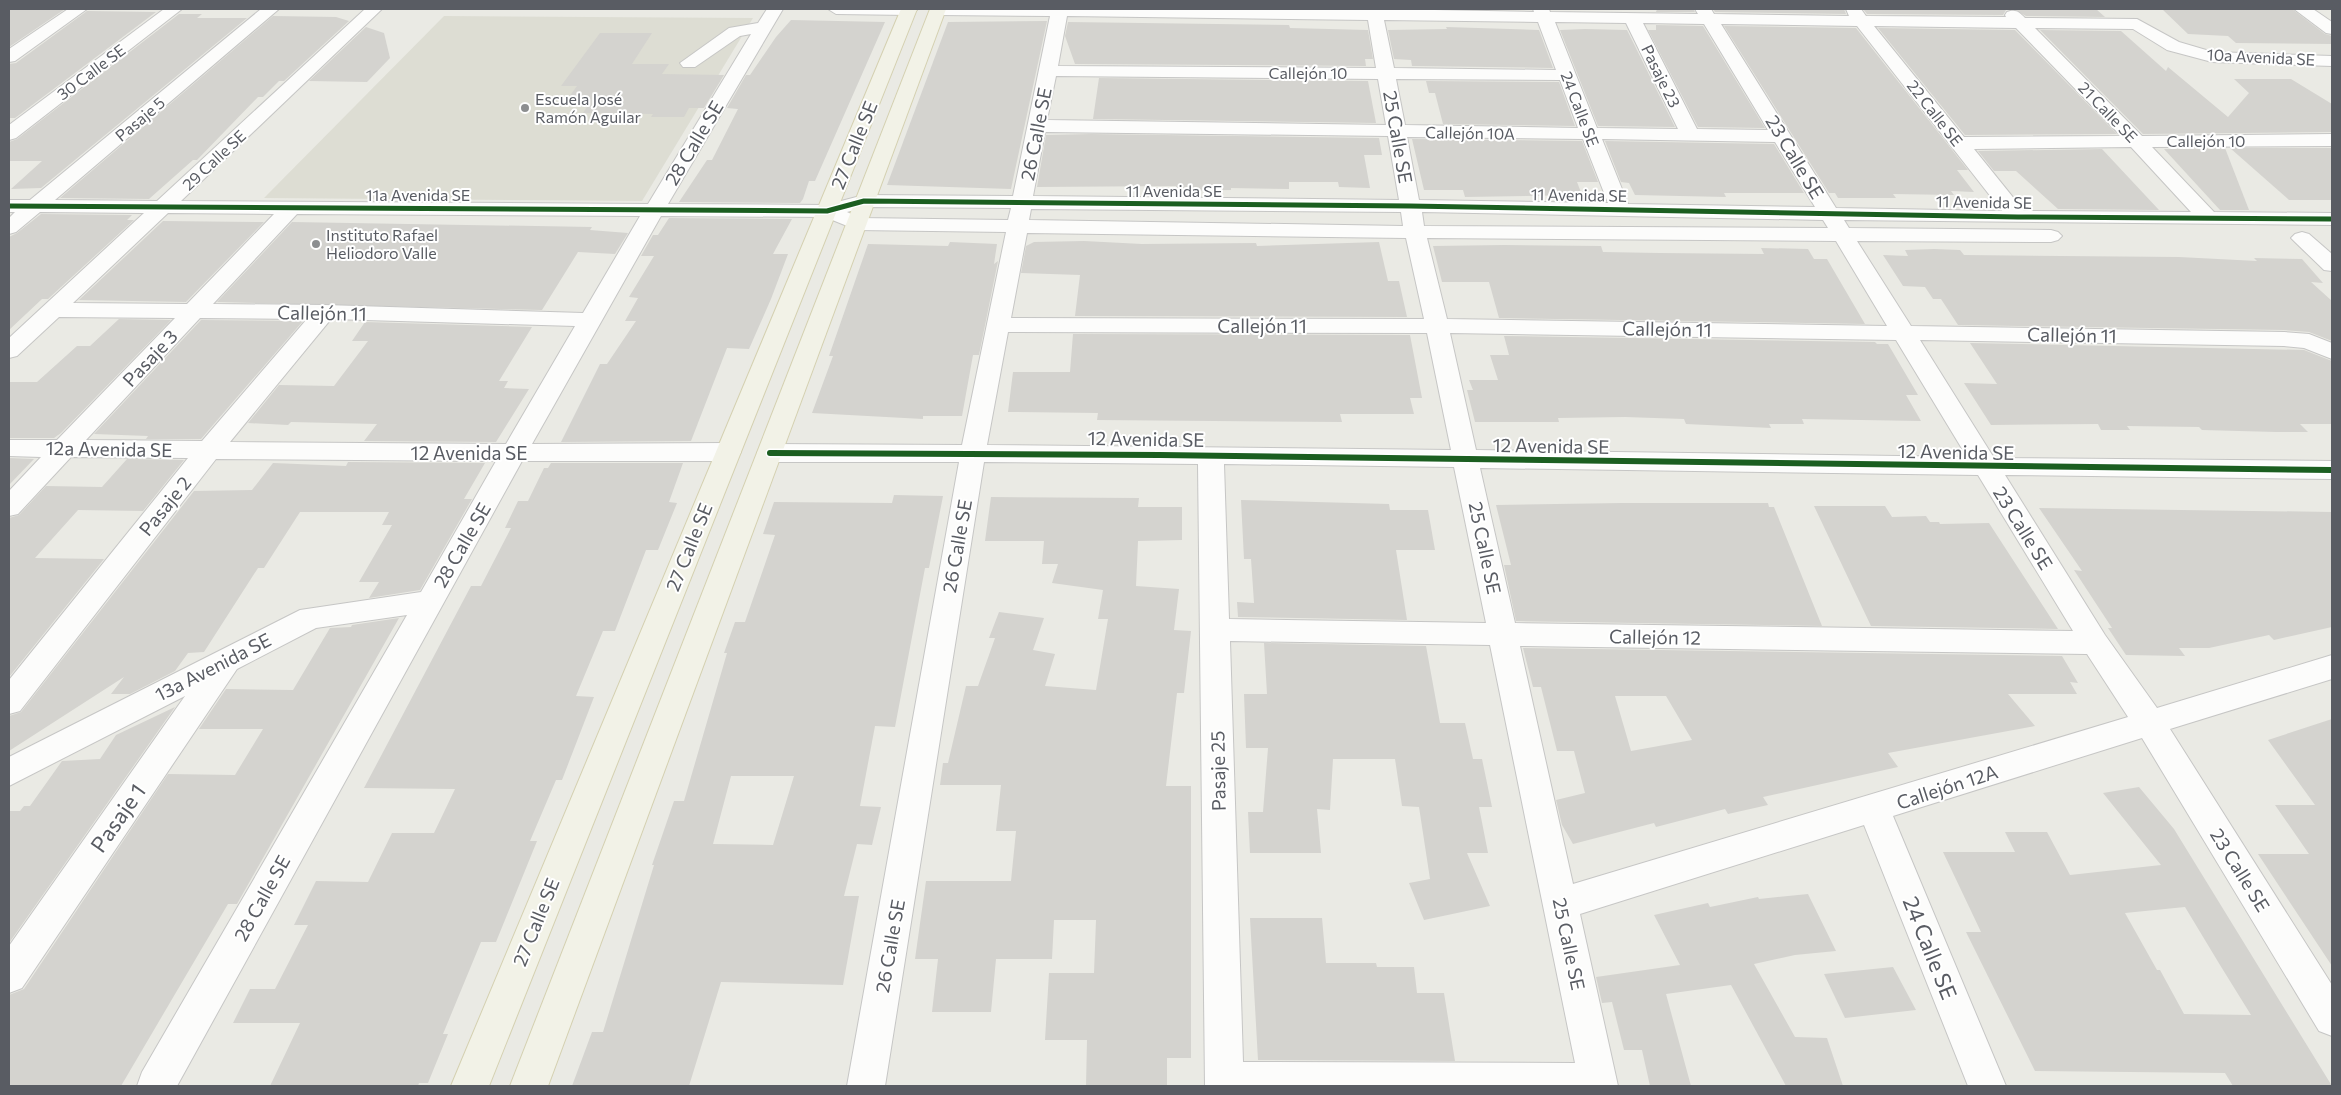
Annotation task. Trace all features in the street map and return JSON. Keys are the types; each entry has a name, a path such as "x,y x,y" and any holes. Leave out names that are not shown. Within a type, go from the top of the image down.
{"main road":[{"name":"27 Calle SE","path":"470,1086 909,9"},
{"name":"27 Calle SE","path":"529,1086 938,10"}],"street":[{"path":"9,57 79,9"},
{"name":"30 Calle SE","path":"9,134 174,9"},
{"name":"Pasaje 5","path":"9,228 272,9"},
{"name":"29 Calle SE","path":"9,351 374,9"},
{"path":"836,9 909,9"},
{"name":"21 Calle SE","path":"2006,9 2137,142 2208,218"},
{"path":"2302,9 2332,29"},
{"name":"10a Avenida SE","path":"938,10 1543,13 1632,18 1706,14 1857,14 2020,22 2143,18 2173,46 2212,57 2332,61"},
{"name":"26 Calle SE","path":"866,1086 973,453 1060,10"},
{"name":"25 Calle SE","path":"1375,12 1388,74 1415,232 1466,460 1599,1084"},
{"name":"24 Calle SE","path":"1543,13 1620,209"},
{"name":"23 Calle SE","path":"1706,14 2095,643 2149,722 2332,1018"},
{"name":"22 Calle SE","path":"1857,14 2018,217"},
{"path":"689,63 735,32 769,18"},
{"name":"28 Calle SE","path":"156,1086 654,210 769,18"},
{"name":"Pasaje 23","path":"1632,18 1690,135"},
{"name":"Callejón 10","path":"1048,71 1568,76"},
{"name":"Callejón 10A","path":"1038,126 1782,136"},
{"name":"Callejón 10","path":"1959,143 2332,140"},
{"name":"11a Avenida SE","path":"9,206 827,211"},
{"name":"11 Avenida SE","path":"1020,215 1410,206 1828,212 2018,217 2332,219"},
{"name":"Pasaje 3","path":"9,508 291,208"},
{"name":"11 Avenida SE","path":"827,211 1020,215 1415,232 2332,238"},
{"path":"2241,218 2259,237"},
{"path":"2302,238 2332,265"},
{"name":"Callejón 11","path":"53,310 325,312 591,320"},
{"name":"Pasaje 2","path":"9,702 209,450 325,312"},
{"name":"Callejón 11","path":"998,325 1437,326 2284,339 2309,341 2332,352"},
{"name":"12a Avenida SE","path":"9,448 209,450"},
{"name":"12 Avenida SE","path":"209,450 514,454 728,452"},
{"name":"12 Avenida SE","path":"770,453 1211,455 1986,467 2332,470"},
{"name":"Pasaje 25","path":"1211,455 1224,1084"},
{"name":"13a Avenida SE","path":"9,772 310,618 430,601"},
{"name":"Callejón 12","path":"1215,630 2095,643"},
{"name":"Pasaje 1","path":"9,976 228,660"},
{"name":"Callejón 12A","path":"1561,904 1874,810 2149,722 2332,668"},
{"name":"24 Calle SE","path":"1874,810 1987,1086"},
{"path":"1224,1084 1599,1084"}],"shaded area":[{"name":"Escuela José Ramón Aguilar","path":"444,16 753,18 642,201 264,198"}],"building":[{"path":"9,9 65,9 9,47"},
{"path":"1657,9 1693,9 1695,12 1656,12"},
{"path":"1713,9 1844,9 1846,14 1715,12"},
{"path":"1863,9 2013,9 2006,10 2003,15 1867,14"},
{"path":"2013,9 2096,9 2105,17 2026,16"},
{"path":"2162,9 2292,9 2325,34 2332,36 2332,44 2236,43 2228,36 2188,34"},
{"path":"87,11 156,12 15,118 9,118 9,64 16,63"},
{"path":"179,14 202,14 197,18 247,18 41,188 11,189 42,161 9,161 9,142 17,139"},
{"path":"273,16 336,17 349,21 284,81 279,81 263,97 258,97 197,160 193,160 149,199 60,198"},
{"path":"791,20 885,22 815,181 809,181 800,203 679,202 707,160 712,160 738,109 727,108 746,75 750,75 776,37"},
{"path":"1047,21 1011,189 887,185 948,22"},
{"path":"1068,22 1289,25 1290,28 1368,30 1373,59 1365,59 1366,66 1075,64 1065,36"},
{"path":"1656,25 1703,26 1765,128 1698,127 1648,30 1656,30"},
{"path":"1724,26 1856,28 1968,170 1957,170 1974,192 1951,191 1954,195 1893,194 1896,198 1838,198 1835,193 1829,193"},
{"path":"366,27 384,33 390,58 367,82 309,81"},
{"path":"1446,27 1539,30 1553,68 1412,66 1411,60 1394,59 1388,30 1447,29"},
{"path":"1878,28 2015,30 2117,134 1965,135"},
{"path":"1560,30 1627,30 1675,127 1598,126"},
{"path":"2040,30 2121,31 2166,71 2168,67 2228,117 2249,93 2234,79 2291,79 2332,104 2332,132 2143,134"},
{"path":"600,33 652,33 632,64 669,64 662,74 724,75 704,108 689,108 684,117 651,117 653,114 583,113 589,104 564,104 577,86 561,86"},
{"path":"1099,78 1368,81 1376,123 1093,119"},
{"path":"1426,81 1559,82 1575,126 1443,124 1435,93 1429,93"},
{"path":"1046,135 1379,138 1382,155 1364,155 1370,188 1339,187 1338,182 1289,182 1289,189 1231,188 1231,190 1177,191 1176,186 1037,187"},
{"path":"1412,139 1582,141 1598,182 1577,182 1582,195 1465,197 1463,190 1424,190"},
{"path":"1605,141 1774,144 1804,193 1724,193 1726,197 1635,195 1629,183 1621,182"},
{"path":"2225,148 2249,210 2220,210 2164,149"},
{"path":"2230,148 2332,148 2332,200 2289,200"},
{"path":"2102,149 2159,210 2058,209 2016,171 1994,171 1978,151"},
{"path":"41,214 132,215 127,220 134,220 48,299 42,299 9,330 9,237"},
{"path":"669,218 792,219 773,254 788,254 749,349 727,348 691,441 561,442 600,364 607,364 636,321 625,321 638,298 629,297 654,256 641,256 653,235 658,235"},
{"path":"163,221 264,222 186,302 79,300"},
{"path":"292,222 592,227 590,230 628,233 615,254 578,252 542,310 217,302"},
{"path":"1084,241 1142,244 1256,243 1257,246 1379,242 1388,281 1399,281 1407,317 1075,316 1080,275 1021,273 1026,246 1034,242"},
{"path":"950,242 997,244 994,264 998,261 979,355 973,355 962,416 923,416 923,419 812,413 833,356 829,356 868,244 948,246"},
{"path":"1433,246 1601,246 1603,252 1659,253 1764,254 1761,248 1808,249 1814,259 1827,259 1865,324 1499,318 1489,282 1442,282"},
{"path":"1905,250 1960,250 1964,255 2179,257 2257,261 2254,258 2302,259 2323,283 2311,282 2332,301 2332,341 2309,332 2284,330 1958,325 1941,299 1933,299 1925,287 1903,286 1883,255 1908,256"},
{"path":"119,319 171,320 61,433 54,438 9,438 9,382 37,382 77,346 90,346"},
{"path":"201,320 303,321 201,439 146,439 148,436 94,434"},
{"path":"365,322 532,327 499,381 508,381 504,388 529,389 496,442 364,441 377,424 291,422 288,425 248,423 279,385 334,386 368,341 352,341"},
{"path":"1073,334 1410,335 1422,398 1410,398 1414,414 1340,414 1342,422 1097,420 1098,413 1008,412 1013,372 1070,372"},
{"path":"1504,336 1875,342 1877,344 1888,344 1918,395 1906,395 1921,421 1802,419 1804,424 1769,424 1771,428 1686,424 1684,419 1625,417 1558,418 1559,422 1475,422 1467,390 1473,390 1469,380 1498,380 1490,355 1509,355"},
{"path":"1970,343 2304,350 2332,361 2332,424 2300,424 2308,432 2202,430 2199,427 2127,426 2130,430 2101,430 2098,424 1991,425 1964,383 1997,384"},
{"path":"9,458 34,459 9,485"},
{"path":"127,459 184,460 143,511 78,510 35,558 104,559 9,677 9,518 19,515 46,486 102,487"},
{"path":"348,462 485,463 464,499 472,499 420,590 369,598 379,582 359,582 392,525 382,525 389,512 300,512 264,568 258,568 204,652 188,653 175,671 130,694 111,694 124,677 9,751 9,716 21,712 194,491 252,490 273,463 346,466"},
{"path":"551,463 683,463 669,502 677,503 658,550 646,550 615,631 603,631 576,696 594,697 562,780 556,780 530,841 537,841 496,942 481,942 443,1034 448,1034 428,1083 419,1083 418,1086 270,1086 300,1023 233,1023 250,989 275,989 308,925 294,925 316,881 368,882 392,833 434,833 455,789 364,788 471,586 481,586 511,528 505,528 518,501 528,501 544,468 548,468"},
{"path":"894,495 943,496 929,568 925,568 895,727 875,726 860,806 881,807 872,845 857,844 844,896 859,896 843,985 721,982 689,1086 572,1086 592,1032 603,1032 654,865 652,865 674,801 684,801 727,653 724,653 735,622 745,622 775,535 763,534 774,502 892,503","holes":["731,776 794,776 773,845 713,844"]},
{"path":"991,497 1139,498 1138,507 1182,507 1182,540 1138,541 1136,586 1179,589 1174,630 1191,631 1184,693 1177,693 1166,786 1191,786 1191,1058 1167,1058 1167,1086 1086,1086 1087,1040 1045,1040 1049,973 1094,973 1096,920 1054,920 1052,959 996,959 991,1012 932,1012 938,959 915,959 926,881 1011,881 1016,831 996,831 1001,785 940,785 943,763 948,763 966,686 978,686 995,638 989,638 999,612 1044,618 1033,650 1055,654 1045,686 1096,690 1108,619 1098,619 1103,590 1052,583 1058,564 1042,564 1044,541 985,541"},
{"path":"1241,500 1389,504 1390,510 1428,510 1435,550 1396,550 1407,620 1238,617 1237,602 1254,603 1251,559 1244,559"},
{"path":"1768,503 1769,507 1774,507 1822,626 1516,621 1504,565 1511,565 1496,505"},
{"path":"1814,506 1885,506 1892,517 1926,516 1930,522 1939,522 1940,524 1989,523 2058,629 1871,626"},
{"path":"2039,508 2332,512 2332,627 2274,640 2269,635 2209,648 2179,648 2185,656 2126,655 2108,628 2112,628 2074,570 2082,571"},
{"path":"399,618 237,904 228,904 121,1086 9,1086 9,995 24,989 168,774 235,775 263,729 199,729 226,689 293,690 330,628 351,627 352,625"},
{"path":"1264,643 1426,646 1440,723 1465,723 1473,759 1482,759 1492,807 1479,807 1488,853 1467,853 1490,906 1424,920 1409,883 1430,879 1419,807 1402,806 1395,759 1333,759 1330,810 1317,809 1321,853 1250,853 1248,812 1263,812 1268,748 1246,748 1244,694 1267,694"},
{"path":"1523,648 2062,656 2078,683 2070,682 2077,694 2008,694 2035,726 1888,753 1898,767 1763,797 1768,805 1728,814 1725,809 1656,827 1654,823 1573,844 1562,825 1556,800 1585,793 1574,751 1557,751 1541,687 1533,687","holes":["1615,696 1666,696 1692,740 1631,751"]},
{"path":"175,707 9,943 9,811 20,811 24,806 30,806 62,761 100,759 116,735"},
{"path":"2332,719 2332,966 2258,854 2309,854 2275,805 2315,805 2268,740"},
{"path":"2139,787 2174,829 2332,1086 2233,1086 2225,1073 2035,1071 1966,932 1981,932 1943,852 2015,852 2005,832 2047,832 2070,875 2161,865 2103,793","holes":["2185,907 2251,1015 2184,1014 2125,913"]},
{"path":"1808,894 1836,951 1795,955 1754,964 1795,1037 1827,1038 1843,1086 1786,1086 1731,985 1666,994 1691,1086 1650,1086 1642,1050 1624,1050 1612,1002 1602,1003 1596,977 1680,965 1654,915 1708,903 1710,907 1758,897 1759,899"},
{"path":"1250,918 1322,918 1326,963 1376,963 1377,967 1414,967 1417,993 1444,993 1455,1061 1258,1060"},
{"path":"1893,967 1916,1010 1845,1018 1824,974"}],"cycle path":[{"path":"9,206 827,211 864,201 1410,206 2018,217 2332,219"},
{"path":"770,453 1355,457 2332,470"}],"place":[{"name":"Escuela José Ramón Aguilar","path":"525,108"},
{"name":"Instituto Rafael Heliodoro Valle","path":"316,244"}]}
